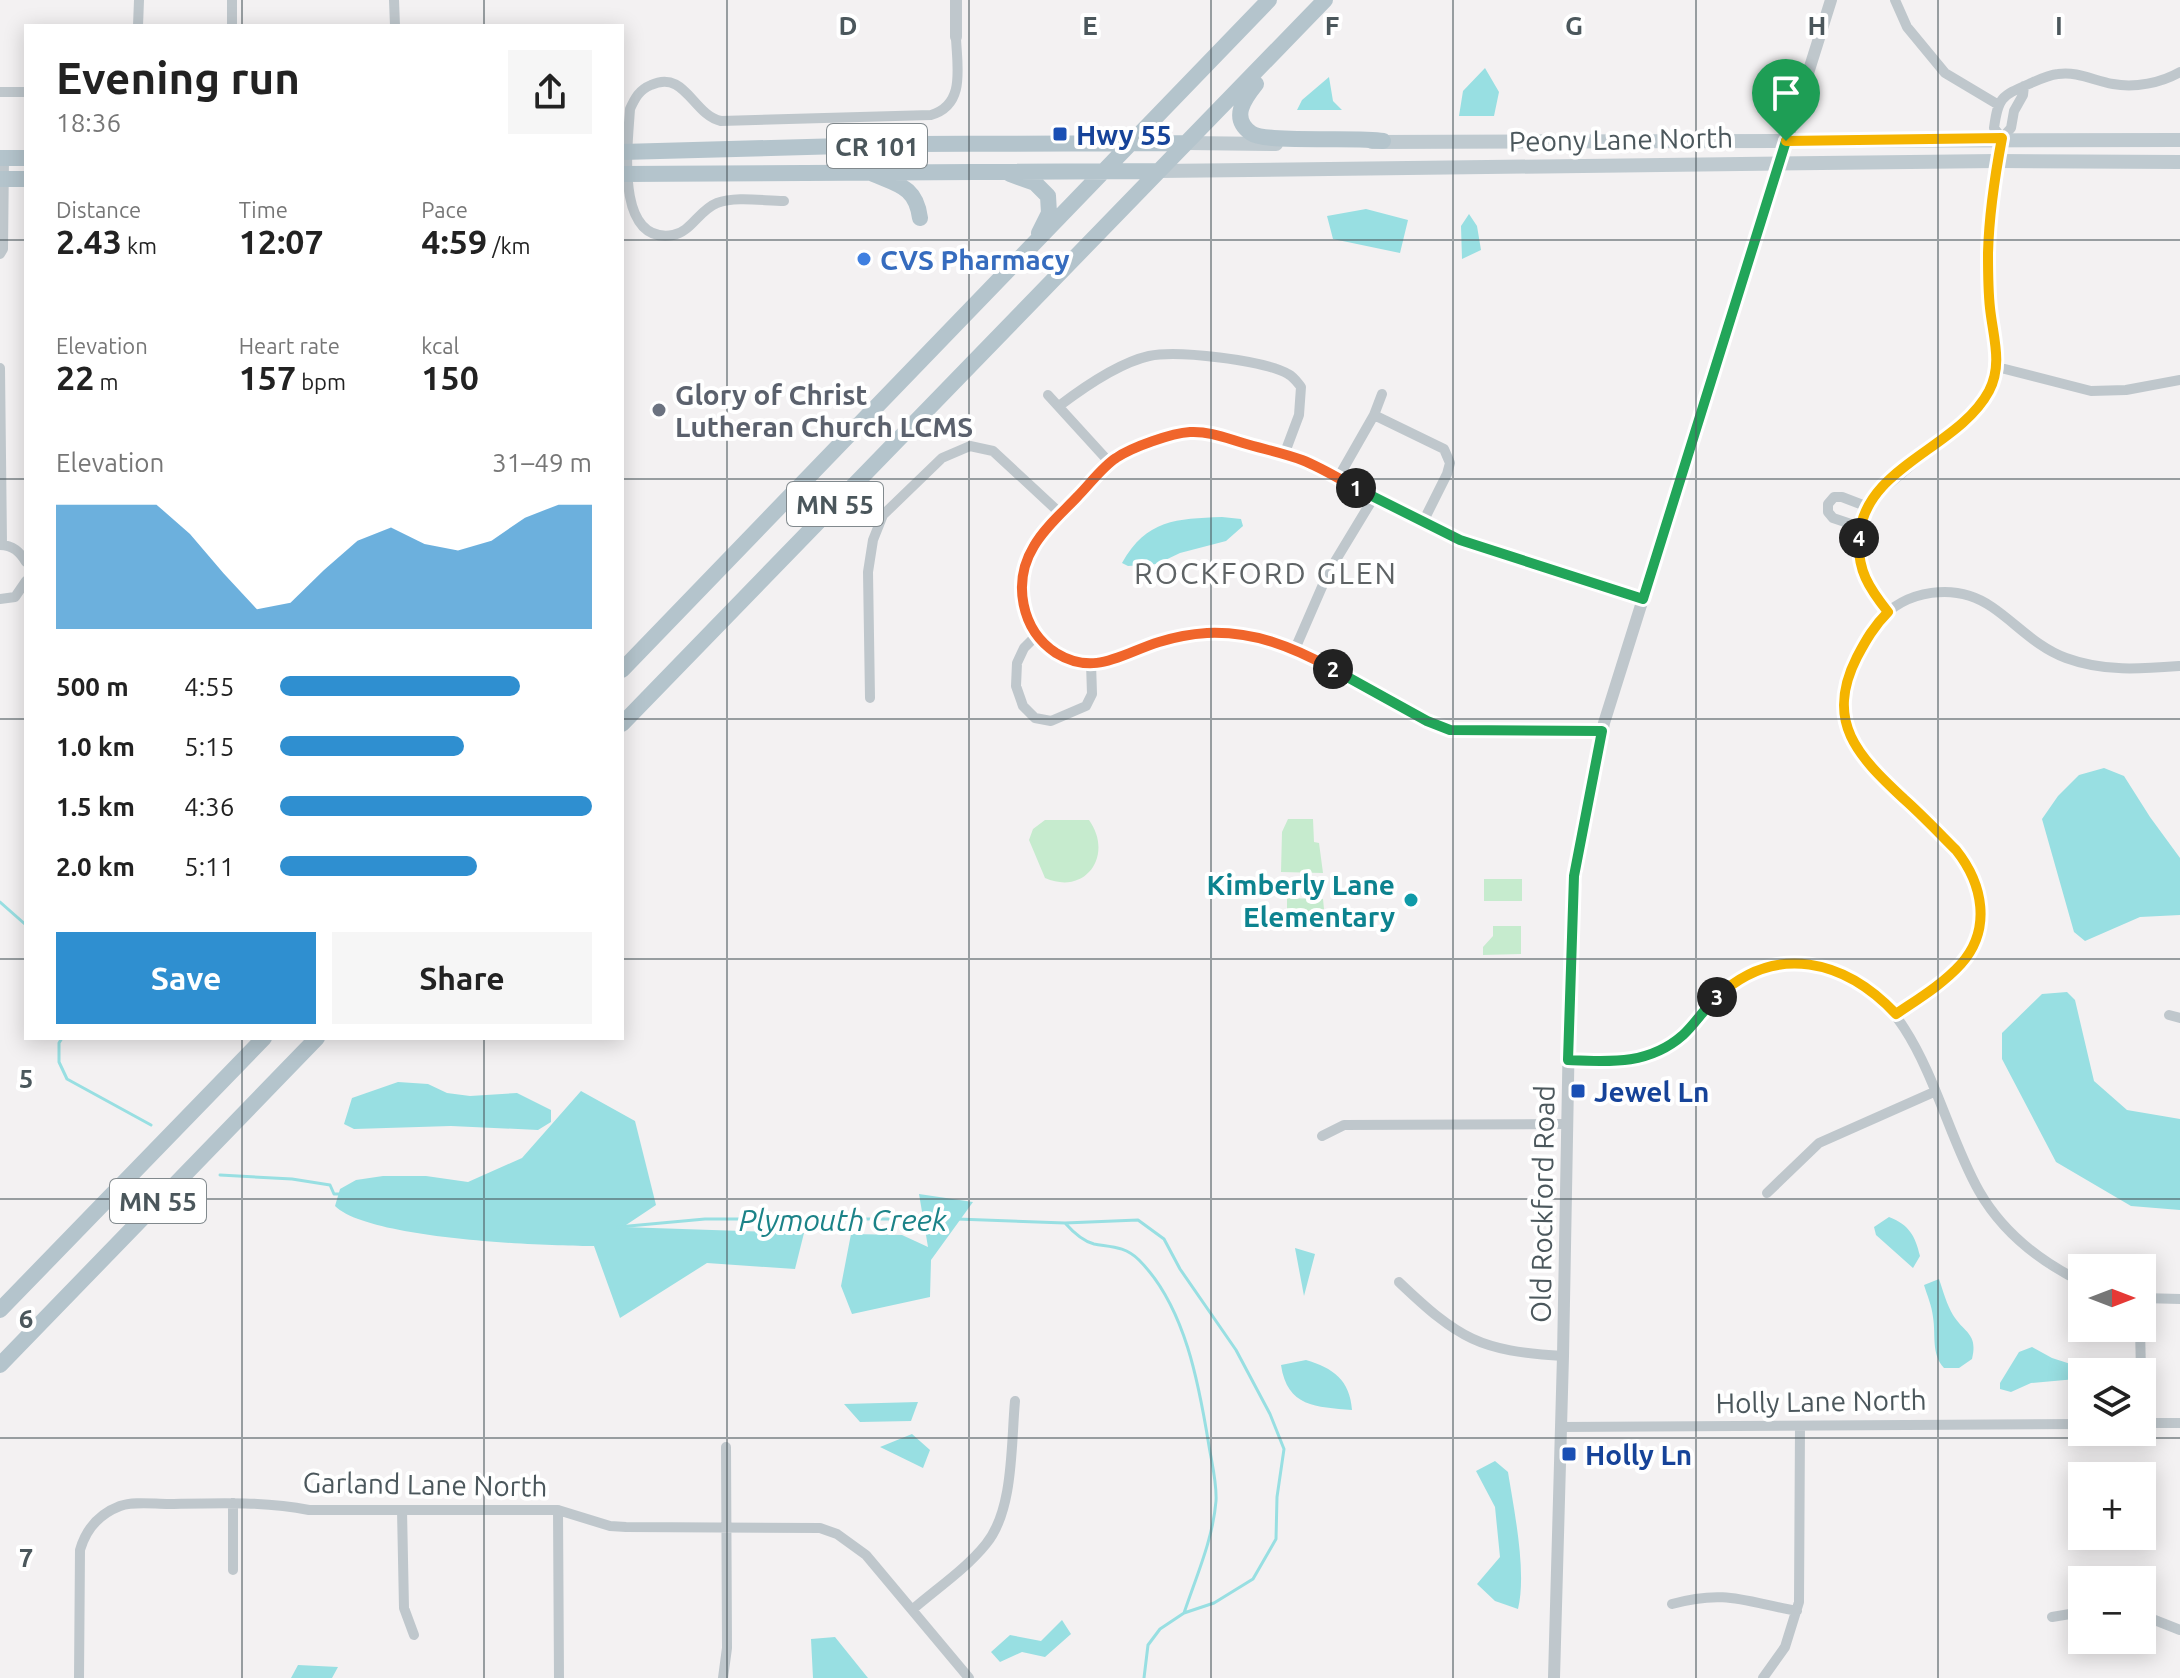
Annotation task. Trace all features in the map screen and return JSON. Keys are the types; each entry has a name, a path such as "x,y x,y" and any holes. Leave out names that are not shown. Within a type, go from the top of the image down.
{"main road":[{"name":"MN 55","path":"624,668 1269,0"},
{"name":"MN 55","path":"624,722 1326,0"},
{"path":"1326,0 1243,99 1240,111 1243,123 1253,135 1272,138 1363,137 1383,141"},
{"name":"Peony Lane North","path":"1185,143 2002,138 2180,140"},
{"name":"CR 101","path":"626,152 915,144 1185,143"},
{"path":"2,158 24,158"},
{"name":"Peony Lane North","path":"1158,171 1997,161 2180,162"},
{"path":"1001,171 1035,183 1048,196 1049,213 1034,245"},
{"name":"CR 101","path":"626,174 1158,171"},
{"path":"868,172 911,192 918,204 920,218"},
{"path":"2,179 24,179"},
{"name":"MN 55","path":"0,1310 262,1040"},
{"name":"MN 55","path":"0,1365 315,1040"}],"street":[{"path":"138,24 139,0"},
{"path":"232,0 232,24"},
{"path":"394,0 395,24"},
{"path":"784,201 719,202 675,235 658,236 645,229 637,221 632,208 626,174 630,109 635,98 642,90 658,82 675,84 684,89 703,113 721,121 940,113 953,100 958,89 956,0"},
{"name":"Old Rockford Road","path":"1554,1678 1574,876 1602,731 1831,0"},
{"path":"1895,0 1907,27 1945,73 1997,104"},
{"path":"2002,138 1994,128 1997,104 2013,88 2057,74 2074,74 2112,84 2134,85 2156,82 2180,72"},
{"path":"1888,612 1869,589 1861,570 1858,551 1860,527 1868,507 1890,480 1977,407 1989,391 1997,367 1988,252 1997,161 2002,138 2011,128 2024,86"},
{"path":"0,92 24,92"},
{"path":"0,254 3,249 2,158"},
{"path":"1059,406 1084,386 1149,356 1173,354 1233,360 1276,369 1291,376 1301,387 1299,415 1284,455"},
{"path":"1997,367 2091,391 2126,390 2180,380"},
{"path":"0,368 1,545 19,551 24,559"},
{"path":"1338,478 1374,415 1382,394"},
{"path":"1048,395 1110,463"},
{"path":"1374,415 1444,449 1450,463 1447,474 1423,522"},
{"path":"1602,731 1462,731 1438,727 1295,649 1263,638 1209,633 1170,639 1110,662 1073,661 1056,653 1036,636 1024,609 1022,585 1025,567 1041,534 1110,463 1133,450 1186,432 1216,435 1301,460 1475,546 1643,599"},
{"path":"870,698 868,572 873,540 883,515 942,458 970,446 993,451 1061,514"},
{"path":"1295,649 1328,573 1374,497"},
{"path":"1860,527 1833,518 1828,512 1828,504 1834,497 1842,497 1868,507"},
{"path":"0,599 15,597 24,584"},
{"path":"1896,1014 1961,964 1971,950 1981,916 1981,898 1968,864 1870,767 1858,753 1847,727 1846,682 1867,638 1888,612 1923,594 1947,591 1963,594 1993,608 2022,633 2064,658 2114,669 2180,666"},
{"path":"1036,636 1024,648 1017,663 1016,686 1023,706 1035,718 1051,721 1086,706 1092,694 1091,663"},
{"path":"1568,1060 1622,1061 1652,1055 1685,1033 1728,987 1745,975 1765,968 1785,965 1831,969 1852,977 1872,989 1896,1014 1968,1170 1995,1214 2013,1236 2034,1254 2068,1275"},
{"path":"1767,1193 1819,1143 1934,1092"},
{"path":"1322,1136 1344,1125 1567,1124"},
{"path":"1399,1282 1431,1313 1460,1334 1502,1350 1563,1356"},
{"path":"2156,1298 2180,1299"},
{"path":"912,1610 975,1555 997,1528 1006,1495 1015,1401"},
{"path":"2156,1423 2180,1423"},
{"name":"Holly Lane North","path":"1561,1427 2068,1424"},
{"path":"1763,1678 1785,1647 1797,1611 1801,1579 1800,1426"},
{"path":"723,1678 727,1648 726,1447"},
{"path":"233,1503 233,1570"},
{"name":"Garland Lane North","path":"79,1678 80,1550 87,1532 98,1519 128,1504 274,1503 309,1510 558,1510 610,1526 803,1526 837,1534 866,1555 969,1678"},
{"path":"402,1510 404,1608 414,1635"},
{"path":"558,1510 559,1678"},
{"path":"1672,1604 1714,1595 1797,1611"},
{"path":"2052,1617 2068,1614"},
{"path":"2156,1621 2180,1630"}],"green space":[{"path":"1288,819 1313,819 1314,842 1319,843 1323,873 1281,872 1282,832"},
{"path":"1045,820 1089,820 1096,833 1097,858 1084,877 1060,882 1045,878 1029,840 1033,829"},
{"path":"1484,879 1522,879 1522,901 1484,901"},
{"path":"1287,898 1323,899 1324,909 1309,914 1287,915"},
{"path":"1493,926 1521,926 1521,954 1483,955 1483,947 1493,936"}],"water":[{"path":"1485,68 1499,92 1494,116 1459,116 1463,91"},
{"path":"1329,77 1333,101 1342,110 1297,110 1302,100"},
{"path":"1366,209 1408,220 1400,253 1333,239 1327,216"},
{"path":"1469,214 1477,226 1481,250 1462,259 1461,226"},
{"path":"1222,517 1241,519 1243,526 1226,541 1180,553 1157,564 1128,566 1122,563 1142,538 1164,524"},
{"path":"2104,768 2124,776 2180,858 2180,915 2140,917 2085,941 2074,932 2042,819 2058,796 2079,775"},
{"path":"2067,992 2075,1000 2094,1081 2127,1110 2180,1119 2180,1210 2131,1206 2056,1162 2002,1059 2002,1033 2042,994"},
{"path":"398,1082 428,1084 447,1093 470,1096 517,1093 551,1110 551,1122 538,1130 451,1126 354,1129 344,1124 352,1098"},
{"path":"581,1091 635,1121 656,1205 623,1227 804,1233 795,1269 707,1263 620,1318 594,1246 498,1242 418,1233 353,1217 335,1206 340,1189 356,1180 383,1176 426,1176 468,1182 522,1158"},
{"path":"919,1194 973,1202 931,1260 930,1297 852,1314 841,1286 851,1234 902,1235 928,1247"},
{"path":"1889,1217 1906,1227 1916,1242 1920,1256 1913,1268 1876,1235 1874,1227"},
{"path":"1295,1248 1315,1254 1304,1296"},
{"path":"1939,1279 1951,1311 1972,1339 1972,1359 1959,1368 1944,1368 1936,1350 1932,1313 1924,1285"},
{"path":"2032,1347 2068,1363 2068,1380 2031,1383 2011,1392 2000,1389 2000,1383 2019,1352"},
{"path":"1306,1360 1332,1371 1344,1383 1352,1410 1315,1406 1297,1397 1284,1379 1281,1365"},
{"path":"918,1402 911,1421 860,1422 844,1404"},
{"path":"912,1434 930,1450 923,1468 880,1447"},
{"path":"1495,1461 1508,1472 1516,1522 1521,1577 1518,1609 1495,1601 1477,1584 1500,1557 1495,1507 1476,1471"},
{"path":"1062,1620 1071,1634 1045,1657 1022,1652 1000,1662 991,1652 1010,1635 1041,1641"},
{"path":"835,1637 868,1678 813,1678 811,1639"},
{"path":"298,1665 338,1667 332,1678 291,1678"}],"waterway":[{"name":"Plymouth Creek","path":"0,902 24,923"},
{"name":"Plymouth Creek","path":"61,1040 59,1062 67,1079 151,1125"},
{"name":"Plymouth Creek","path":"220,1175 292,1179 330,1185 334,1194 341,1194"},
{"name":"Plymouth Creek","path":"618,1227 705,1219 926,1219"},
{"name":"Plymouth Creek","path":"957,1219 1065,1223 1138,1220 1164,1239 1180,1269 1236,1350 1270,1414 1284,1449 1277,1497 1276,1539 1253,1579 1214,1603 1184,1613 1160,1629 1148,1645 1144,1678"},
{"name":"Plymouth Creek","path":"1065,1223 1086,1241 1123,1250 1139,1260 1168,1300 1188,1347 1200,1397 1216,1494 1208,1544 1184,1613"}],"place":[{"name":"Hwy 55","path":"1060,134"},
{"name":"CVS Pharmacy","path":"864,259"},
{"name":"Glory of Christ Lutheran Church LCMS","path":"659,410"},
{"name":"Kimberly Lane Elementary","path":"1411,900"},
{"name":"Jewel Ln","path":"1578,1091"},
{"name":"Holly Ln","path":"1569,1454"}],"district":[{"name":"ROCKFORD GLEN","path":"1266,573"}],"route":[{"path":"2002,138 1988,252 1997,367 1989,391 1977,407 1963,422 1890,480 1866,512 1860,527 1858,551 1861,570 1869,589 1888,612 1876,624 1854,662 1846,682 1844,700 1844,718 1858,753 1968,864 1981,898 1978,933 1961,964 1896,1014 1872,989 1852,977 1831,969 1785,965 1745,975 1713,1001 1685,1033 1652,1055 1632,1061 1568,1060 1574,876 1602,731 1462,731 1438,727 1295,649 1263,638 1236,634 1182,636 1110,662 1073,661 1056,653 1036,636 1029,625 1022,591 1025,567 1041,534 1110,463 1133,450 1172,436 1202,432 1301,460 1475,546 1643,599 1786,141 2002,138"}]}
